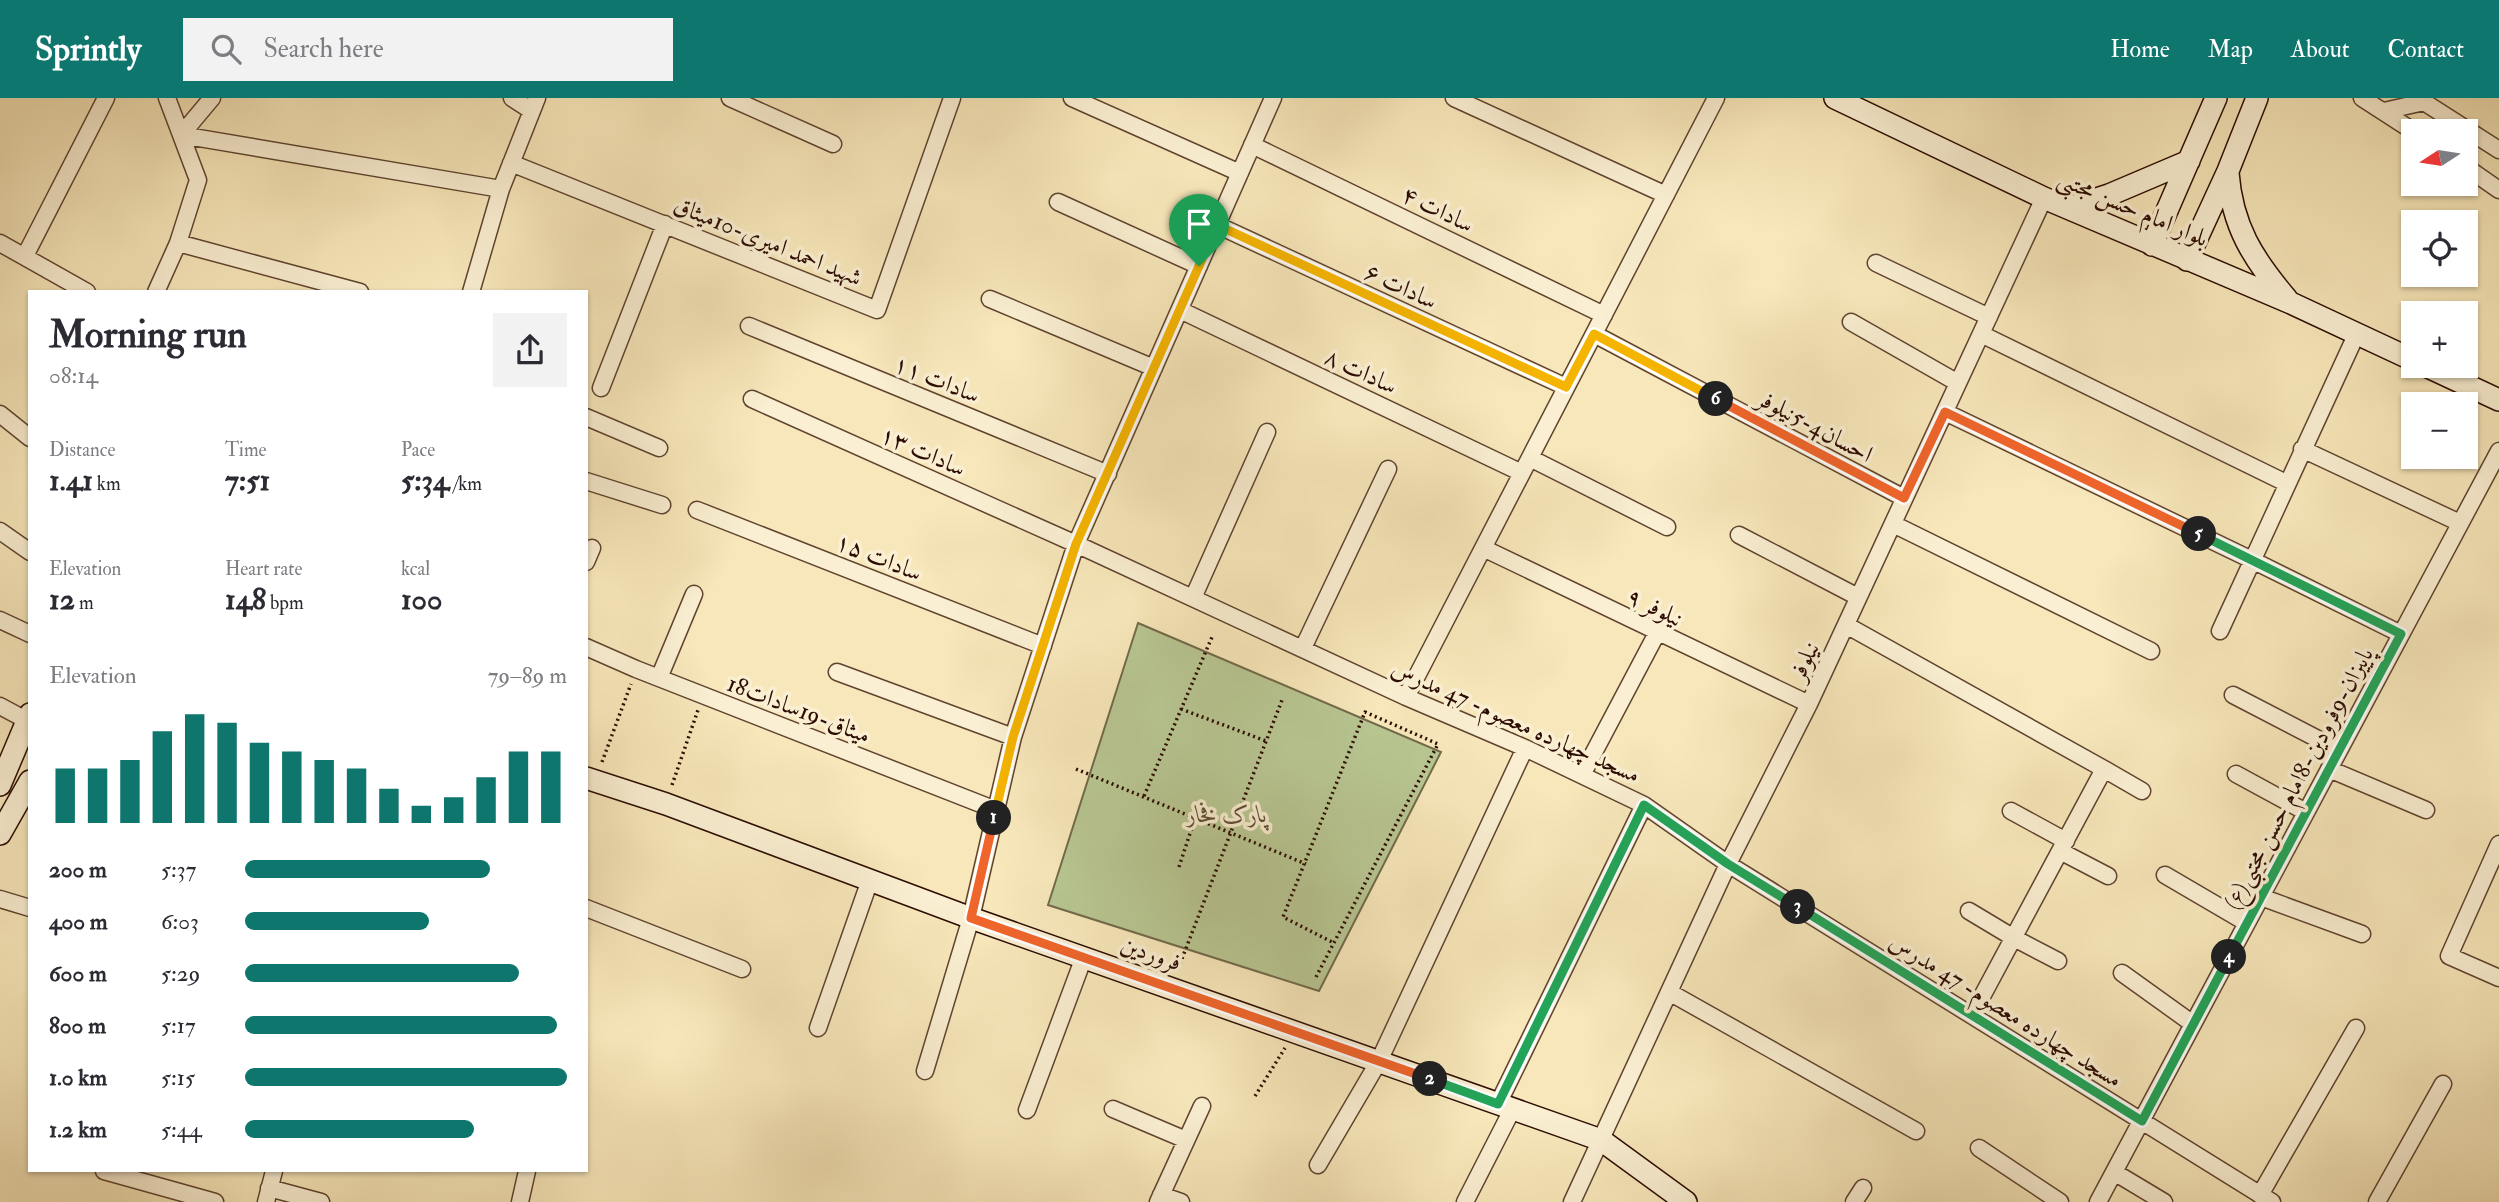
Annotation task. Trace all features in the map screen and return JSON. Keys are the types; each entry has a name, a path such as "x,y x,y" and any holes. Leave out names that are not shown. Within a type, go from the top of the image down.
{"street":[{"path":"25,256 106,98"},
{"path":"157,290 178,243 198,180 167,98"},
{"path":"181,135 212,98"},
{"path":"472,290 500,189 534,105 512,98"},
{"path":"730,98 833,144"},
{"name":"شهید احمد امیری-10میثاق","path":"511,163 877,310 952,98"},
{"path":"1072,98 1240,173"},
{"path":"925,1071 971,918 1013,737 1076,544 1273,98"},
{"path":"1454,98 1666,195"},
{"path":"1406,697 1716,98"},
{"name":"بلوار امام حسن مجتبی","path":"1835,98 2045,198 2291,303 2401,354"},
{"path":"2152,245 2216,98"},
{"path":"2187,260 2228,171 2257,98"},
{"path":"2362,98 2401,123"},
{"path":"2384,111 2424,102 2499,150"},
{"path":"181,135 500,189"},
{"name":"سادات ۴","path":"1252,145 1604,315"},
{"path":"2069,208 2109,195 2189,161"},
{"path":"2228,171 2231,204 2246,241 2263,271 2291,303"},
{"path":"2478,175 2499,190"},
{"name":"نیلوفر","path":"1573,1202 1728,864 1809,704 2045,198"},
{"path":"1058,202 1199,266"},
{"path":"601,388 665,225"},
{"name":"سادات ۶","path":"1217,225 1566,387"},
{"path":"0,243 84,290"},
{"path":"178,243 352,290"},
{"path":"1876,263 1989,317"},
{"path":"989,299 1154,368"},
{"name":"سادات ۸","path":"1180,310 1522,473"},
{"path":"1851,322 1958,383"},
{"name":"سادات ۱۱","path":"749,326 1108,474"},
{"path":"2220,631 2357,333"},
{"name":"احسان4-5نیلوفر","path":"1594,334 1904,498"},
{"path":"1981,334 2286,483"},
{"path":"2452,378 2499,400"},
{"name":"سادات ۱۳","path":"751,399 1076,544"},
{"path":"1945,412 2401,634"},
{"path":"0,414 28,436"},
{"path":"588,418 659,448"},
{"path":"1193,598 1267,432"},
{"path":"2302,449 2460,523"},
{"name":"پاییزان-9فرودین-8امام حسن مجتبی(ع)","path":"2098,1202 2499,451"},
{"path":"1530,458 1667,527"},
{"path":"1303,648 1388,469"},
{"path":"588,482 662,505"},
{"name":"سادات ۱۵","path":"697,510 1043,646"},
{"path":"1893,524 2151,651"},
{"path":"0,531 28,551"},
{"path":"1739,535 1858,597"},
{"name":"مسجد چهارده معصوم- 47 مدرس","path":"1076,544 1406,697 1525,748 1644,805 1728,864 2266,1198"},
{"name":"نیلوفر ۹","path":"1483,548 1809,704"},
{"path":"659,678 694,594"},
{"path":"0,620 28,634"},
{"path":"1846,625 2142,791"},
{"path":"1582,775 1657,633"},
{"name":"18میثاق-19سادات","path":"588,648 703,696 996,810"},
{"path":"837,672 1013,737"},
{"path":"2233,695 2339,750"},
{"path":"0,706 28,718"},
{"path":"0,785 28,720"},
{"path":"1318,1165 1379,1061 1525,748"},
{"path":"1972,1015 2104,769"},
{"path":"2329,769 2426,810"},
{"path":"2236,774 2306,812"},
{"name":"فروردین","path":"591,779 666,804 971,918 1601,1140 1686,1202"},
{"path":"0,834 28,785"},
{"path":"1465,1202 1644,805"},
{"path":"2011,811 2108,876"},
{"path":"2499,844 2449,956 2499,978"},
{"path":"2165,874 2247,923"},
{"path":"818,1028 870,880"},
{"path":"2261,897 2362,934"},
{"path":"0,899 28,907"},
{"path":"588,909 742,969"},
{"path":"1969,911 2058,961"},
{"path":"1027,1110 1084,957"},
{"path":"2122,973 2193,1024"},
{"path":"1669,992 1916,1131"},
{"path":"2266,1198 2356,1028"},
{"path":"2378,1202 2443,1084"},
{"path":"1181,1202 1160,1198 1202,1106"},
{"path":"1113,1109 1186,1140"},
{"path":"1979,1148 2060,1202"},
{"path":"108,1172 215,1202"},
{"path":"274,1172 268,1195 321,1202"},
{"path":"520,1202 527,1172"},
{"path":"2114,1172 2164,1202"},
{"path":"1854,1202 1863,1188"}],"path":[{"path":"1144,797 1212,637"},
{"path":"591,779 636,669"},
{"path":"666,804 703,696"},
{"path":"1171,988 1282,700"},
{"path":"1181,709 1266,741"},
{"path":"1316,976 1334,943 1438,744 1365,712 1283,917 1334,943"},
{"path":"1076,769 1306,864"},
{"path":"1179,867 1195,818"},
{"path":"1255,1096 1296,1032"}],"green space":[{"name":"پارک فخار","path":"1138,623 1441,752 1319,991 1048,905"}],"route":[{"path":"1217,225 1566,387 1594,334 1904,498 1945,412 2401,634 2142,1121 1728,864 1644,805 1498,1104 971,918 1013,737 1076,544 1199,266 1217,225"}]}
